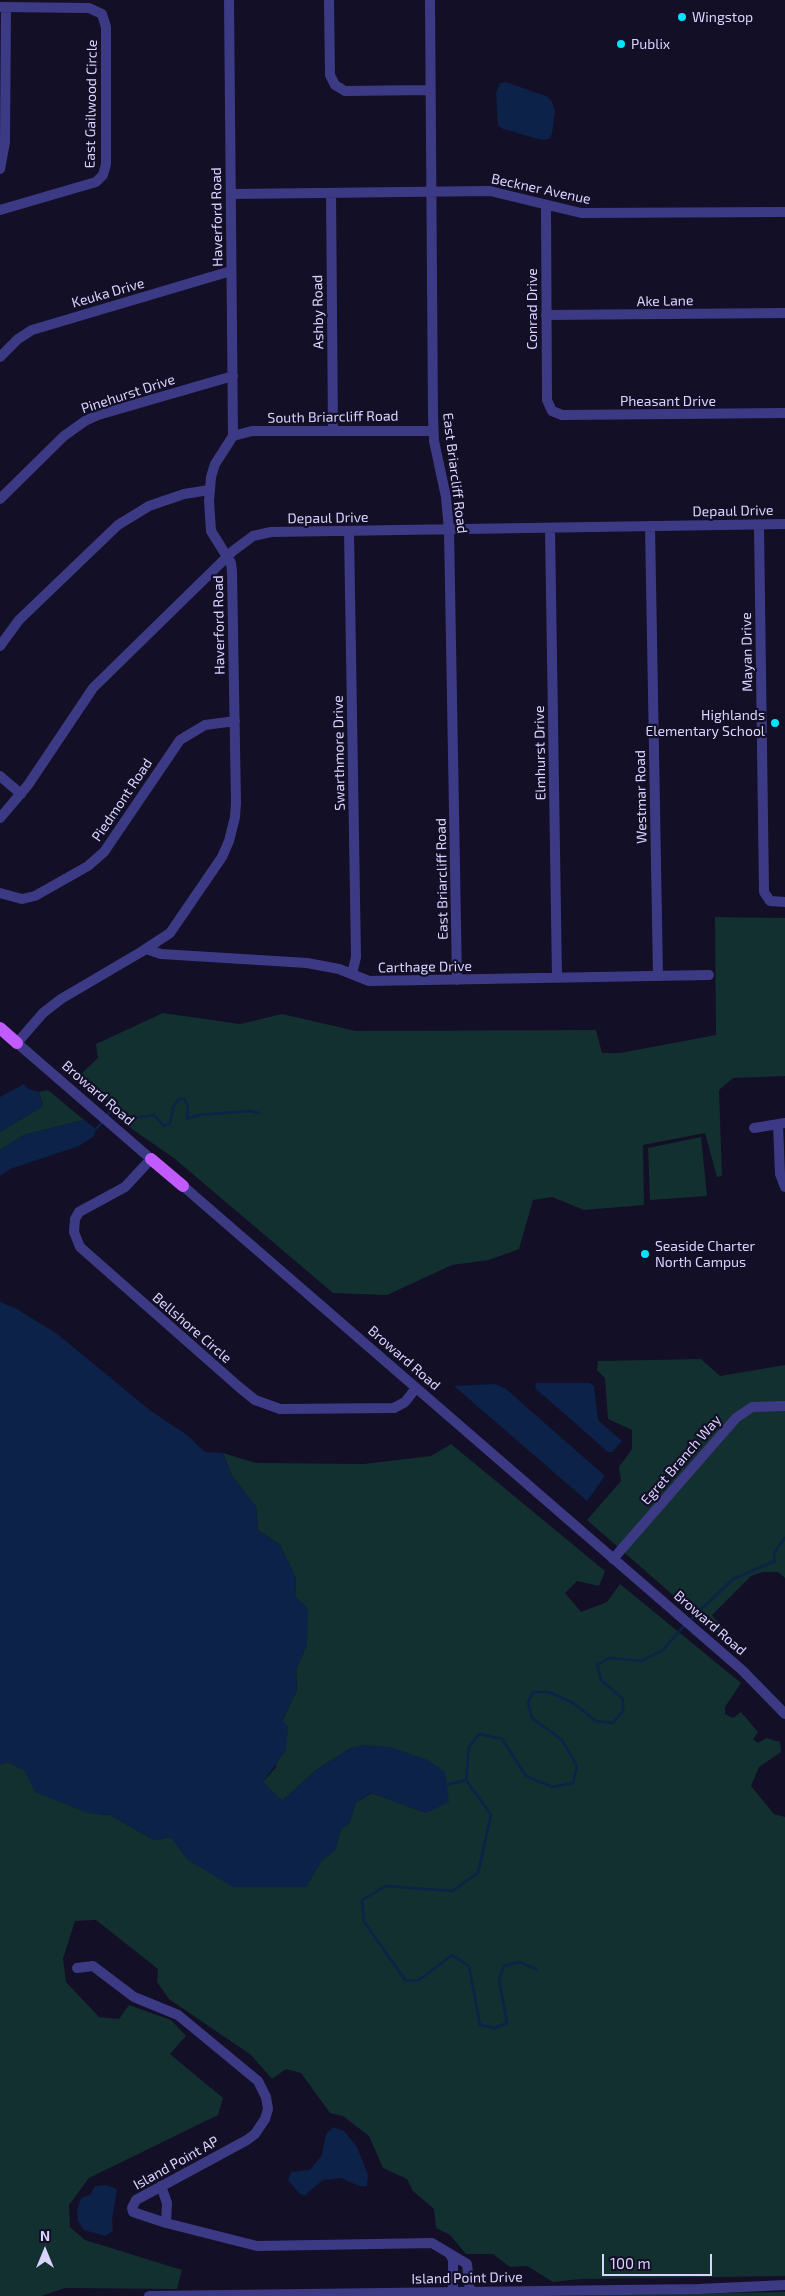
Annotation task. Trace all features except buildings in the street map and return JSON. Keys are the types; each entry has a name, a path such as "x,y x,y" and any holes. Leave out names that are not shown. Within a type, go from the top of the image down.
{"main road":[{"name":"Broward Road","path":"0,1028 17,1043"},
{"name":"Broward Road","path":"151,1158 183,1186"}],"street":[{"name":"Haverford Road","path":"17,1043 43,1013 61,999 169,934 214,868 229,841 236,803 232,572 211,531 209,490 215,464 233,436 229,0"},
{"path":"329,0 330,75 334,85 345,91 430,90"},
{"name":"East Briarcliff Road","path":"430,0 433,430 446,497 450,530 457,980"},
{"path":"0,169 5,142 3,7"},
{"name":"East Gailwood Circle","path":"0,209 96,182 103,175 106,164 106,27 102,14 89,8 3,7"},
{"name":"Beckner Avenue","path":"231,194 490,191 569,212 593,214 785,212"},
{"name":"Ashby Road","path":"331,193 333,430"},
{"name":"Conrad Drive","path":"546,205 547,400 552,411"},
{"name":"Keuka Drive","path":"0,357 18,339 37,328 231,271"},
{"name":"Ake Lane","path":"546,315 785,313"},
{"name":"Pinehurst Drive","path":"0,498 64,436 84,421 233,376"},
{"name":"Pheasant Drive","path":"552,411 562,415 785,413"},
{"name":"South Briarcliff Road","path":"233,436 252,431 433,430"},
{"path":"0,646 21,618 116,526 149,506 184,494 209,490"},
{"name":"Depaul Drive","path":"0,818 21,794 93,688 243,541 266,533 785,524"},
{"name":"Mayan Drive","path":"759,525 764,892 767,898 774,902 785,902"},
{"name":"Westmar Road","path":"650,526 658,976"},
{"name":"Elmhurst Drive","path":"550,528 557,978"},
{"name":"Swarthmore Drive","path":"349,532 356,957 352,974"},
{"name":"Piedmont Road","path":"0,894 14,898 41,894 88,866 104,852 180,740 205,725 235,721"},
{"path":"0,776 21,794"},
{"path":"169,934 176,955"},
{"name":"Carthage Drive","path":"146,949 153,953 176,955 307,963 334,968 369,981 709,975"},
{"name":"Broward Road","path":"17,1043 151,1158"},
{"path":"754,1128 782,1124 780,1174 785,1187"},
{"name":"Bellshore Circle","path":"151,1158 125,1187 79,1212 74,1224 76,1239 80,1247 234,1383 255,1400 280,1409 394,1408 405,1402 416,1388"},
{"name":"Broward Road","path":"183,1186 679,1615 756,1683 785,1714"},
{"name":"Egret Branch Way","path":"613,1559 736,1418 752,1408 785,1406"},
{"name":"Island Point AP","path":"77,1968 93,1966 134,1997 178,2015 258,2081 266,2096 268,2109 266,2119 255,2134 136,2200 132,2208 133,2212 137,2215 166,2223 257,2246 432,2243 467,2264 470,2292"},
{"path":"161,2186 167,2203 166,2223"},
{"path":"450,2254 452,2260 453,2292"},
{"name":"Island Point Drive","path":"149,2296 699,2289 785,2285"}],"green space":[{"path":"715,917 785,918 785,1076 733,1078 719,1090 722,1176 717,1177 705,1133 643,1145 644,1205 584,1210 552,1197 533,1200 519,1249 489,1260 452,1265 387,1295 333,1293 175,1159 125,1124 132,1121 85,1083 81,1074 98,1058 96,1044 163,1013 240,1024 282,1014 356,1031 596,1030 602,1053 620,1053 716,1035"},
{"path":"48,1090 84,1120 24,1135 0,1150 0,1132 43,1106 39,1092"},
{"path":"701,1137 707,1196 650,1200 648,1148"},
{"path":"701,1359 720,1376 785,1365 785,1578 778,1572 763,1572 751,1576 712,1615 729,1635 733,1643 713,1630 587,1520 621,1481 619,1467 632,1449 632,1430 608,1419 605,1378 597,1370 598,1361"},
{"path":"451,1444 605,1571 599,1586 577,1581 565,1593 581,1612 607,1602 620,1584 741,1683 725,1707 725,1714 733,1718 741,1712 758,1732 753,1739 758,1743 766,1738 780,1742 781,1752 759,1767 751,1786 774,1814 785,1817 785,2276 580,2279 553,2282 527,2266 510,2267 493,2254 466,2254 450,2235 436,2228 434,2209 413,2191 407,2179 383,2168 369,2136 343,2116 330,2113 301,2073 286,2069 272,2079 251,2055 169,1999 157,1982 158,1969 96,1920 75,1921 63,1959 66,1982 99,2017 119,2019 129,2005 171,2020 186,2036 170,2054 223,2098 218,2115 89,2178 69,2205 70,2227 85,2240 182,2270 177,2289 65,2288 41,2296 0,2296 0,1764 8,1762 24,1770 88,1813 110,1815 154,1840 171,1837 188,1860 306,1887 322,1860 335,1850 341,1829 349,1824 356,1802 372,1793 426,1813 352,1747 315,1771 282,1801 263,1782 276,1767 282,1721 297,1690 296,1670 307,1644 295,1596 296,1578 280,1545 258,1530 256,1507 232,1476 223,1453 256,1463 364,1464 431,1456"},
{"path":"785,2292 785,2296 563,2296"}],"water":[{"path":"506,82 548,97 552,102 555,111 552,134 549,139 542,140 503,129 498,125 496,93 500,83"},
{"path":"24,1084 28,1089 39,1092 43,1106 0,1132 0,1097"},
{"path":"84,1120 96,1129 94,1136 79,1146 10,1169 0,1176 0,1150 24,1135"},
{"path":"0,1302 15,1308 56,1333 151,1411 187,1435 205,1452 223,1453 232,1476 256,1507 258,1530 280,1545 296,1578 295,1596 308,1608 307,1644 296,1670 297,1690 282,1720 288,1727 286,1750 263,1782 282,1801 315,1771 352,1747 366,1745 390,1747 428,1760 445,1772 449,1802 426,1813 371,1793 356,1802 349,1824 341,1829 335,1850 322,1860 306,1887 233,1887 188,1860 171,1837 154,1840 110,1815 88,1813 35,1792 24,1770 8,1762 0,1764"},
{"path":"536,1383 590,1383 594,1386 598,1420 622,1441 612,1452 608,1452 535,1388"},
{"path":"495,1384 506,1389 605,1476 587,1501 454,1386"},
{"path":"333,2127 344,2131 357,2147 368,2175 367,2186 359,2186 341,2178 323,2180 305,2195 300,2194 288,2180 291,2172 310,2170 322,2155 326,2134"},
{"path":"105,2185 117,2189 112,2219 113,2231 105,2236 84,2230 78,2221 77,2210 81,2198 90,2195 95,2186"}],"waterway":[{"path":"106,1117 112,1109 125,1119 154,1115 164,1126 170,1123 173,1107 179,1099 184,1099 188,1106 187,1119 199,1115 249,1111 259,1113"},
{"path":"96,1129 103,1121"},
{"path":"689,1621 733,1579 775,1561 774,1553 785,1538"},
{"path":"447,1785 466,1780 469,1747 479,1734 502,1739 526,1776 552,1787 573,1783 577,1766 562,1740 532,1718 528,1703 533,1692 549,1692 573,1703 596,1721 613,1723 623,1711 623,1699 601,1680 597,1665 609,1658 641,1661 663,1650 685,1625"},
{"path":"466,1780 491,1815 478,1873 452,1891 386,1886 362,1900 364,1922 406,1981 419,1980 452,1955 469,1966 480,2025 495,2028 507,2023 499,1979 504,1966 519,1962 536,1969"}],"place":[{"name":"Wingstop","path":"682,17"},
{"name":"Publix","path":"621,44"},
{"name":"Highlands Elementary School","path":"775,723"},
{"name":"Seaside Charter North Campus","path":"645,1254"}]}
